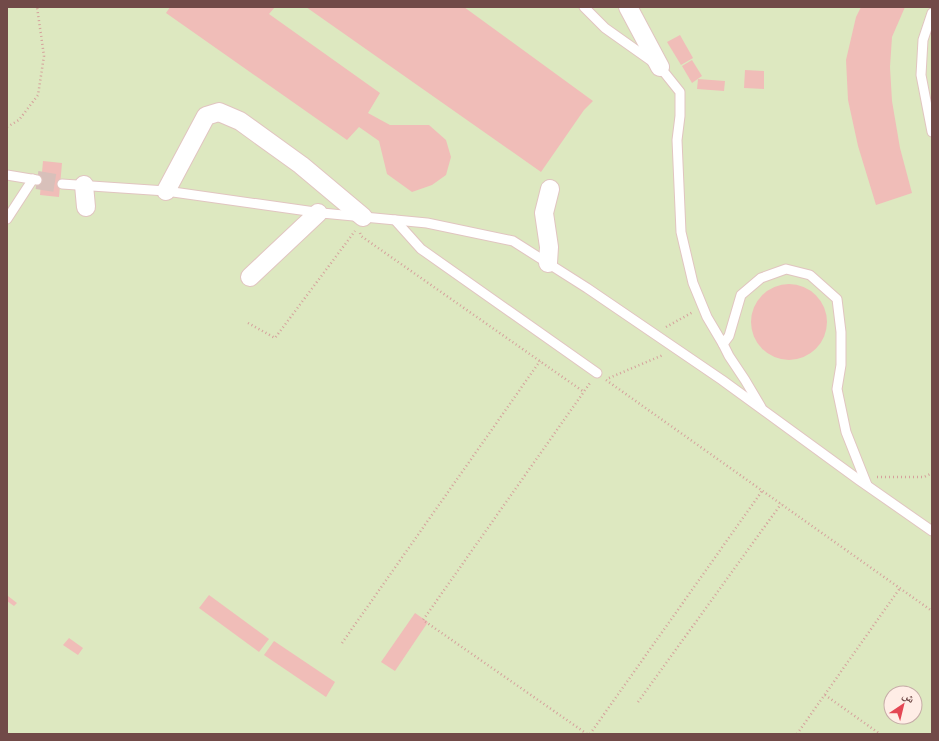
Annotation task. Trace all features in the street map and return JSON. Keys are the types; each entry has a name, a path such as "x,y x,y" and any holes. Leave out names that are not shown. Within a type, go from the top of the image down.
{"street":[{"path":"628,7 660,66"},
{"path":"166,191 206,116 219,112 240,121 302,165 364,217"},
{"path":"84,185 86,207"},
{"path":"548,263 549,247 544,214 550,189"},
{"path":"250,277 318,213"}],"lane":[{"path":"584,7 605,28 660,66 680,92 680,116 677,140 681,232 693,283 707,317 729,356 763,410"},
{"path":"932,12 924,40 921,75 932,132"},
{"path":"7,175 35,180 7,219"},
{"path":"62,184 166,191 318,213 427,223 513,241 677,349 932,531"},
{"path":"395,220 421,249 596,373"},
{"path":"723,344 729,336 741,295 761,278 786,270 810,275 837,299 841,332 841,365 837,390 846,432 867,485"}],"path":[{"path":"7,127 19,120 38,94 44,56 37,7"},
{"path":"248,323 275,338 358,228 361,236 584,392"},
{"path":"653,333 703,308"},
{"path":"605,379 677,349"},
{"path":"342,643 540,361"},
{"path":"762,491 588,734 423,620 596,373 932,611"},
{"path":"867,485 878,476 924,477 932,473"},
{"path":"638,702 781,504"},
{"path":"797,734 900,588"},
{"path":"825,695 880,734"}],"green space":[{"path":"7,7 932,7 932,734 7,734"}],"building":[{"path":"170,7 275,7 269,14 380,93 368,113 390,125 429,125 446,140 451,157 446,175 432,185 412,192 387,174 379,141 359,127 347,140 166,13"},
{"path":"306,7 464,7 593,101 584,110 541,172"},
{"path":"861,7 905,7 892,37 890,67 892,101 900,148 912,193 876,205 858,146 848,100 846,60 856,17"},
{"path":"680,35 693,58 681,65 667,42"},
{"path":"692,60 702,76 692,83 682,66"},
{"path":"745,70 764,71 764,89 744,88"},
{"path":"698,79 725,81 724,91 697,89"},
{"path":"43,161 62,163 59,197 40,195"},
{"path":"789,284 804,287 816,295 824,307 827,322 824,337 816,349 804,357 789,360 774,357 762,349 754,337 751,322 754,307 762,295 774,287"},
{"path":"209,595 269,639 259,652 199,608"},
{"path":"8,596 17,603 14,606 7,601"},
{"path":"415,613 428,622 395,671 381,662"},
{"path":"69,638 83,648 78,655 63,645"},
{"path":"274,641 335,682 326,697 264,655"}],"tunnel":[{"path":"37,180 62,184"}]}
